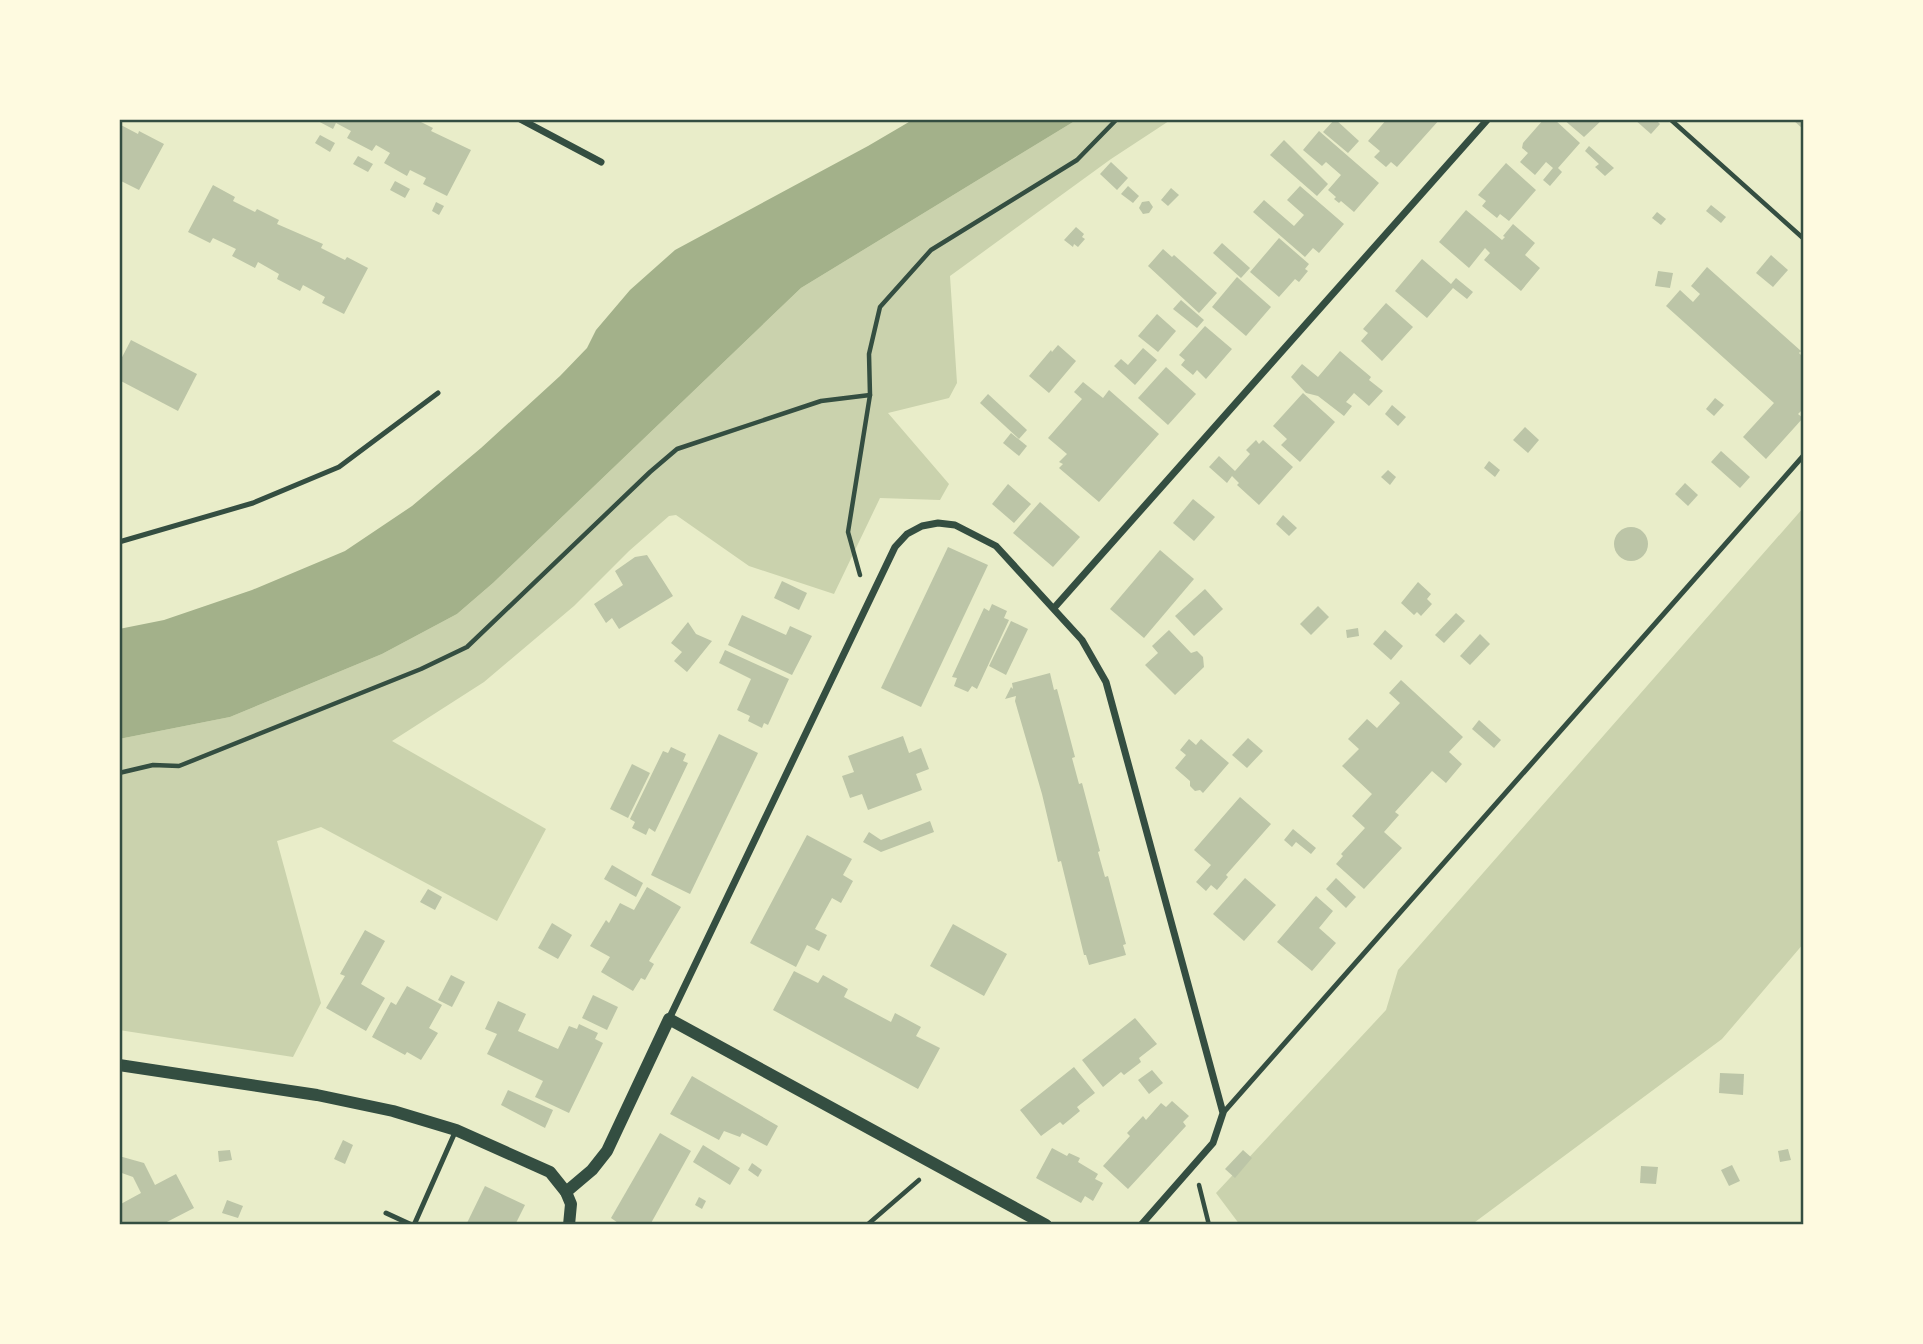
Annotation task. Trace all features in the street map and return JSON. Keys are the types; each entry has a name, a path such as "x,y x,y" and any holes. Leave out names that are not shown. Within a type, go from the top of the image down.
{"street":[{"path":"520,119 601,162"},
{"path":"1054,608 1488,119"},
{"path":"566,1192 592,1170 607,1151 874,586 895,547 906,534 922,526 938,523 955,524 996,546 1082,640 1106,682 1223,1113 1213,1143 1141,1225"},
{"path":"669,1019 1046,1225"},
{"path":"119,1065 317,1095 393,1111 456,1130 550,1172 566,1192 571,1204 569,1225"}],"lane":[{"path":"119,542 253,503 339,467 438,393"},
{"path":"1223,1113 1804,456"},
{"path":"386,1213 413,1225 456,1130"}],"path":[{"path":"874,586 861,578 848,532 870,395 869,354 880,307 931,250 1077,160 1116,119"},
{"path":"1670,119 1804,239"},
{"path":"119,773 153,765 179,766 421,670 467,646 677,449 821,401 870,395"},
{"path":"867,1225 917,1184 930,1161"},
{"path":"1194,1165 1209,1225"}],"shaded area":[{"path":"914,119 1078,119 801,288 493,583 457,614 382,654 230,717 119,739 119,629 164,620 252,590 345,551 412,506 560,376 587,348 596,330 630,290 675,250"},
{"path":"1078,119 1172,119 1111,159 950,276 957,383 949,398 888,413 949,484 940,500 880,498 834,594 749,566 676,515 669,516 629,551 574,606 484,682 392,741 546,829 497,921 321,827 277,841 321,1003 293,1057 119,1030 119,739 230,717 382,654 457,614 493,583 801,288"},
{"path":"1804,507 1804,943 1722,1039 1471,1225 1240,1225 1216,1193 1386,1010 1398,970"}],"building":[{"path":"314,119 415,119 433,128 431,131 471,150 447,196 423,184 426,178 410,170 407,176 384,163 390,153 376,145 372,151 347,138 351,131 336,123 333,129"},
{"path":"1335,119 1359,141 1348,153 1323,132"},
{"path":"1387,119 1440,119 1397,167 1391,162 1386,167 1374,157 1380,151 1368,141"},
{"path":"1544,119 1554,119 1580,143 1558,168 1562,172 1550,186 1543,180 1553,168 1546,162 1535,175 1520,162 1528,153 1522,148 1523,143"},
{"path":"1563,119 1603,119 1584,137"},
{"path":"1634,119 1655,119 1660,124 1651,134"},
{"path":"1792,119 1804,119 1804,130"},
{"path":"119,124 164,144 139,190 119,180"},
{"path":"1319,131 1379,183 1354,212 1341,201 1339,203 1334,199 1336,197 1328,190 1341,175 1326,162 1322,166 1303,150"},
{"path":"320,135 335,143 330,152 315,143"},
{"path":"1284,140 1328,184 1317,196 1270,155"},
{"path":"1589,146 1614,168 1605,176 1595,167 1599,164 1585,151"},
{"path":"358,156 373,164 368,172 353,164"},
{"path":"1111,162 1128,178 1117,190 1100,174"},
{"path":"1506,163 1536,190 1509,221 1500,214 1497,218 1482,206 1486,201 1478,195"},
{"path":"395,181 410,189 405,198 390,190"},
{"path":"213,185 235,197 233,201 255,212 257,209 279,220 277,224 323,244 321,248 368,268 344,314 322,303 325,297 303,285 300,291 277,279 279,274 258,262 255,268 232,256 236,249 213,238 210,243 188,232"},
{"path":"1128,186 1139,196 1133,203 1121,194"},
{"path":"1300,186 1344,224 1319,253 1313,248 1305,257 1253,212 1264,200 1294,226 1304,215 1287,200"},
{"path":"1171,188 1179,195 1168,206 1161,200"},
{"path":"1149,201 1153,207 1149,213 1143,214 1139,208 1142,202"},
{"path":"436,202 444,206 439,215 432,211"},
{"path":"1711,205 1726,217 1721,223 1706,211"},
{"path":"1466,210 1502,240 1513,224 1535,243 1525,255 1540,268 1521,291 1484,260 1490,253 1485,248 1469,268 1439,242"},
{"path":"1657,212 1666,219 1661,225 1652,218"},
{"path":"1076,227 1084,234 1082,237 1085,239 1078,247 1074,244 1073,247 1064,240"},
{"path":"1279,238 1309,264 1305,269 1308,271 1299,282 1295,279 1279,297 1250,272"},
{"path":"1222,243 1250,268 1241,278 1213,253"},
{"path":"1163,249 1172,257 1174,255 1217,293 1199,313 1148,266"},
{"path":"1771,255 1788,270 1773,287 1756,273"},
{"path":"1422,259 1451,284 1456,278 1473,292 1467,299 1453,288 1427,318 1395,291"},
{"path":"1707,267 1801,351 1799,353 1804,358 1804,408 1798,414 1803,418 1766,459 1743,437 1774,403 1666,306 1680,290 1693,302 1700,294 1691,286"},
{"path":"1658,271 1673,273 1670,288 1655,286"},
{"path":"1237,277 1271,307 1246,336 1212,307"},
{"path":"1181,300 1204,320 1197,328 1173,309"},
{"path":"1386,303 1413,327 1382,361 1361,341 1368,333 1363,329"},
{"path":"1157,314 1176,331 1158,352 1138,336"},
{"path":"1205,326 1232,349 1206,379 1197,370 1193,375 1181,365 1185,360 1179,355"},
{"path":"131,340 197,374 178,411 119,380 119,363"},
{"path":"1058,345 1076,361 1049,393 1029,376"},
{"path":"1143,348 1157,360 1135,385 1114,366 1121,359 1128,365"},
{"path":"1340,351 1383,391 1369,406 1354,393 1346,402 1352,406 1344,416 1318,396 1306,393 1291,377 1302,364 1318,377"},
{"path":"1166,367 1196,394 1168,425 1138,398"},
{"path":"1083,382 1103,398 1109,390 1159,434 1099,502 1059,468 1063,464 1059,462 1067,454 1048,438 1082,399 1074,392"},
{"path":"1303,393 1335,422 1300,462 1281,445 1287,439 1273,426"},
{"path":"988,394 1027,430 1019,439 980,403"},
{"path":"1715,398 1724,405 1714,416 1706,409"},
{"path":"1392,405 1406,417 1398,426 1385,414"},
{"path":"1525,427 1539,440 1528,453 1513,440"},
{"path":"1011,433 1027,446 1019,456 1003,443"},
{"path":"1256,440 1259,444 1263,440 1293,467 1259,505 1237,485 1239,483 1232,476 1227,483 1209,467 1219,456 1235,471 1250,454 1246,450"},
{"path":"1721,451 1750,477 1740,488 1711,462"},
{"path":"1489,461 1500,470 1495,477 1484,468"},
{"path":"1388,470 1396,477 1390,485 1381,477"},
{"path":"1685,483 1698,495 1688,506 1675,494"},
{"path":"1008,484 1031,504 1014,523 992,504"},
{"path":"1193,499 1215,517 1194,541 1173,523"},
{"path":"1040,502 1080,537 1053,567 1013,533"},
{"path":"1283,515 1297,528 1289,536 1276,524"},
{"path":"1631,527 1643,532 1648,544 1643,556 1631,561 1619,556 1614,544 1619,532"},
{"path":"948,547 988,565 921,707 881,688"},
{"path":"1160,550 1194,579 1144,638 1110,609"},
{"path":"647,555 673,596 619,629 612,618 606,623 594,604 623,585 615,571 635,557"},
{"path":"782,581 807,593 799,610 774,598"},
{"path":"1418,582 1431,594 1427,599 1432,604 1421,616 1417,612 1414,615 1401,603"},
{"path":"1205,589 1223,609 1194,636 1175,616"},
{"path":"992,604 1007,611 1004,618 1009,620 977,689 972,686 968,692 954,686 957,678 952,677 984,608 989,611"},
{"path":"1318,606 1329,617 1311,635 1300,624"},
{"path":"1456,613 1465,621 1444,643 1435,635"},
{"path":"742,615 786,635 790,626 812,636 792,675 728,645"},
{"path":"1011,621 1028,629 1006,675 989,666"},
{"path":"688,622 696,634 712,641 687,672 674,661 682,652 671,643"},
{"path":"1358,628 1359,636 1347,638 1346,630"},
{"path":"1169,630 1191,653 1197,651 1203,657 1204,667 1175,695 1145,665 1158,653 1152,646"},
{"path":"1385,630 1403,646 1391,660 1373,644"},
{"path":"1480,634 1490,644 1470,665 1460,656"},
{"path":"725,650 789,679 768,725 764,723 762,728 748,721 750,716 737,710 751,679 719,663"},
{"path":"1050,673 1054,690 1057,689 1075,757 1072,758 1079,784 1082,783 1100,851 1098,852 1105,877 1108,876 1126,944 1123,945 1126,955 1089,965 1084,955 1061,861 1058,862 1015,701 1016,696 1005,699 1011,687 1013,689 1012,683"},
{"path":"1401,680 1463,737 1449,752 1462,764 1446,783 1432,771 1395,812 1399,815 1384,832 1402,848 1364,889 1336,864 1343,856 1341,854 1365,828 1352,816 1372,794 1342,766 1359,749 1348,739 1367,719 1377,728 1400,703 1389,693"},
{"path":"1479,720 1501,740 1494,748 1472,729"},
{"path":"719,734 758,753 690,894 651,875"},
{"path":"903,736 909,753 921,748 929,769 916,774 922,790 868,810 862,794 850,798 842,776 854,772 848,756"},
{"path":"1248,738 1263,751 1247,768 1232,755"},
{"path":"1189,739 1196,745 1201,739 1229,763 1203,793 1200,790 1195,791 1190,786 1190,781 1175,768 1186,755 1180,750"},
{"path":"671,747 686,754 683,761 688,763 655,832 649,828 646,835 632,828 635,822 630,819 663,751 668,753"},
{"path":"632,764 650,773 628,818 610,809"},
{"path":"1240,797 1271,824 1226,875 1228,877 1217,890 1211,885 1206,891 1196,882 1211,865 1194,850"},
{"path":"930,821 934,832 881,852 863,842 869,832 881,840"},
{"path":"1293,829 1316,848 1311,854 1296,842 1292,847 1284,840"},
{"path":"807,835 852,859 843,875 853,881 841,903 832,898 815,929 827,935 819,951 807,945 796,967 750,943"},
{"path":"612,865 643,883 636,897 604,879"},
{"path":"1245,878 1276,905 1244,941 1213,914"},
{"path":"1336,878 1356,897 1346,908 1326,889"},
{"path":"647,887 681,907 649,961 654,964 645,980 641,978 633,991 601,972 610,957 590,946 606,920 609,923 620,903 634,910"},
{"path":"428,889 442,897 435,910 420,902"},
{"path":"1316,896 1333,911 1319,928 1336,943 1312,971 1277,942"},
{"path":"552,923 572,935 558,959 538,948"},
{"path":"953,924 1007,954 984,996 930,966"},
{"path":"365,930 385,941 361,984 385,998 366,1031 326,1008 345,976 340,974"},
{"path":"794,971 818,983 823,975 848,989 844,997 891,1022 895,1013 921,1027 916,1036 940,1048 918,1089 773,1010"},
{"path":"451,975 465,982 452,1007 438,1000"},
{"path":"407,986 442,1005 429,1028 438,1033 421,1060 407,1052 405,1055 372,1037 391,1002 396,1005"},
{"path":"593,995 618,1007 607,1030 582,1018"},
{"path":"498,1001 526,1014 518,1031 558,1049 569,1026 577,1029 579,1024 598,1033 595,1039 603,1043 569,1113 535,1097 543,1081 487,1054 497,1034 485,1029"},
{"path":"1135,1018 1157,1044 1139,1058 1141,1062 1124,1075 1121,1072 1103,1087 1082,1060"},
{"path":"1074,1067 1095,1093 1077,1107 1080,1111 1063,1125 1060,1122 1041,1136 1020,1110"},
{"path":"1152,1070 1163,1083 1149,1094 1138,1080"},
{"path":"1720,1073 1744,1074 1743,1095 1719,1093"},
{"path":"692,1076 778,1126 767,1146 742,1133 740,1137 724,1131 719,1140 670,1114"},
{"path":"508,1090 553,1110 545,1128 501,1105"},
{"path":"1172,1101 1189,1116 1183,1122 1186,1126 1128,1189 1103,1166 1130,1136 1127,1133 1143,1116 1146,1120 1161,1103 1166,1107"},
{"path":"660,1133 691,1151 650,1225 621,1225 611,1218"},
{"path":"343,1140 353,1145 345,1164 334,1159"},
{"path":"703,1145 740,1168 730,1185 693,1162"},
{"path":"1052,1148 1067,1156 1069,1153 1080,1158 1078,1162 1098,1174 1095,1179 1103,1183 1093,1201 1085,1196 1081,1203 1036,1178"},
{"path":"1788,1149 1791,1160 1780,1162 1778,1151"},
{"path":"230,1150 232,1160 219,1162 218,1151"},
{"path":"1243,1150 1252,1158 1235,1178 1225,1169"},
{"path":"119,1156 144,1163 155,1185 176,1174 194,1208 161,1225 119,1225 119,1205 141,1193 133,1177 119,1172"},
{"path":"752,1163 762,1170 758,1177 748,1170"},
{"path":"1732,1165 1740,1181 1729,1186 1721,1170"},
{"path":"1641,1166 1658,1167 1656,1184 1640,1183"},
{"path":"485,1186 525,1205 515,1225 466,1225"},
{"path":"699,1197 706,1201 702,1209 695,1205"},
{"path":"227,1200 243,1206 238,1218 222,1213"}]}
